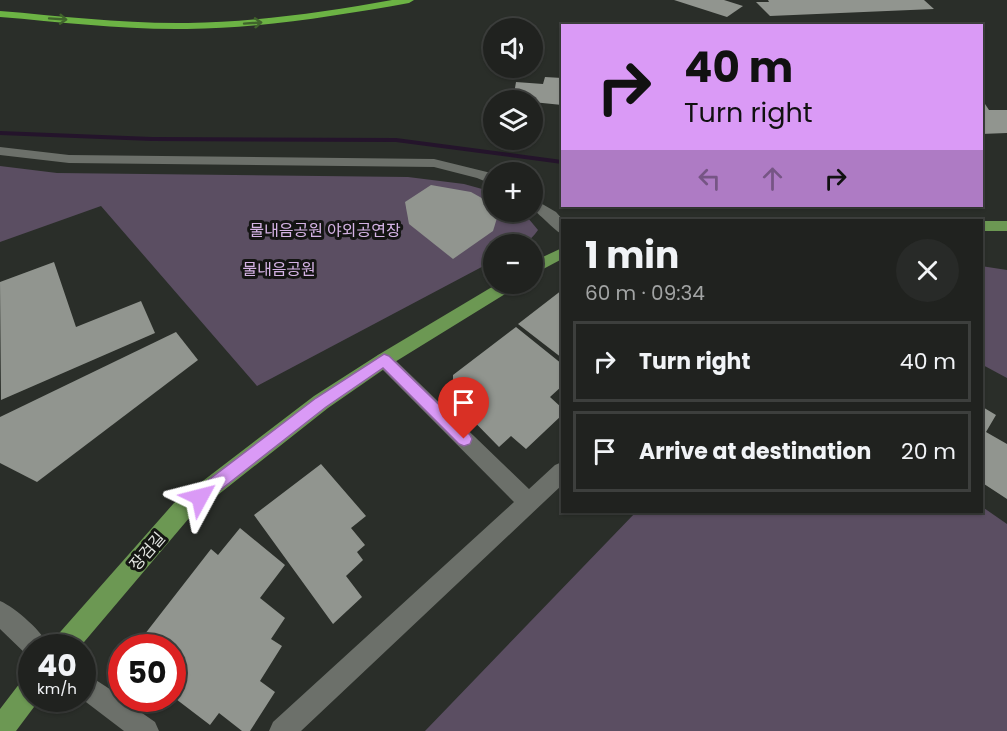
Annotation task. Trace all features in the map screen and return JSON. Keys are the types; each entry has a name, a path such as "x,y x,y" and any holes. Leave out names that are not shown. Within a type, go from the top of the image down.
{"highway":[{"path":"0,14 185,26 256,23 325,15 409,0"}],"main road":[{"path":"983,226 1007,226"},
{"path":"543,263 561,253"},
{"name":"장검길","path":"75,634 182,510 321,402 384,360 493,294"},
{"path":"0,731 18,707"}],"street":[{"path":"0,151 69,159 434,163 483,176"},
{"path":"543,210 551,215 561,228"},
{"path":"384,360 529,503"},
{"path":"282,731 561,473"},
{"path":"0,613 23,634"},
{"path":"96,694 146,731"}],"green space":[{"name":"물내음공원","path":"0,166 57,173 408,177 464,184 483,189 483,222 531,222 538,230 535,234 483,234 483,266 257,386 101,206 0,242"},
{"path":"983,266 1007,270 1007,378 983,365"},
{"path":"983,507 1007,524 1007,731 425,731 635,513 983,513"}],"building":[{"path":"674,0 724,0 743,6 727,17"},
{"path":"768,0 924,0 934,9 770,16 756,2 769,2"},
{"path":"545,77 561,78 561,105 543,103 543,90 515,90 516,82 543,84"},
{"path":"983,104 989,110 1007,110 1007,133 983,134"},
{"path":"431,185 471,192 483,199 483,222 496,222 493,231 483,234 483,238 453,259 409,224 405,202"},
{"path":"54,262 76,327 141,301 155,333 1,400 0,282"},
{"path":"561,291 561,357 518,324"},
{"path":"516,327 561,363 561,387 550,397 561,407 561,416 526,449 511,436 499,447 453,400 453,375"},
{"path":"176,332 198,360 37,482 0,463 0,417"},
{"path":"983,407 996,415 986,432 1007,444 1007,499 983,483"},
{"path":"321,464 366,516 351,528 365,545 357,552 363,560 346,576 362,597 333,624 254,515"},
{"path":"240,528 285,565 260,598 285,618 271,639 282,646 260,681 275,692 250,731 242,731 219,713 210,725 186,707 186,634 145,634 211,549 218,555"}],"waterway":[{"path":"0,133 152,139 396,140 561,162"}],"route":[{"path":"200,497 321,402 384,360 464,439"}],"park label":[{"name":"물내음공원 야외공연장","path":"325,230"}]}
